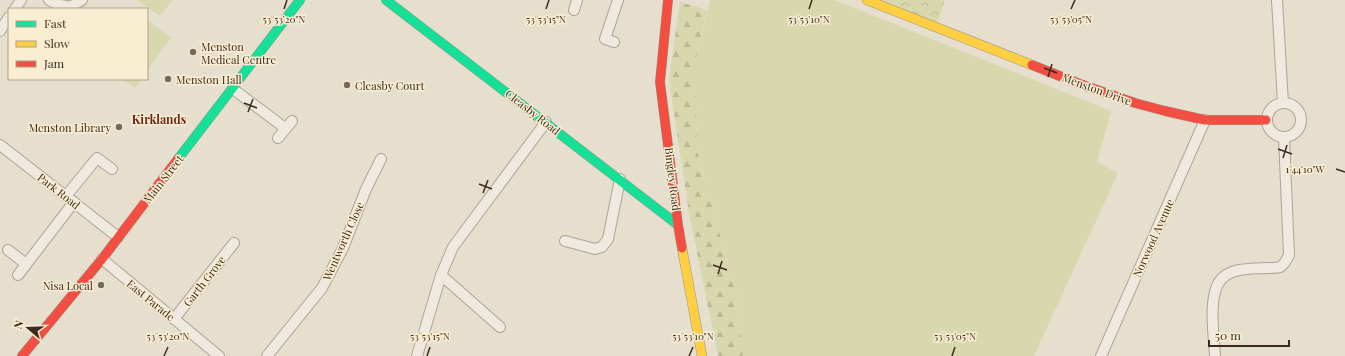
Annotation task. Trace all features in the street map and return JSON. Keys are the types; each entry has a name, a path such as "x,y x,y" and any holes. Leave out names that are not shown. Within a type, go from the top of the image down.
{"street":[{"path":"49,0 57,4 70,7 82,0"},
{"name":"Main Street","path":"22,356 102,259 300,0"},
{"name":"Cleasby Road","path":"386,0 678,225"},
{"path":"614,42 605,39 618,0"},
{"name":"Bingley Road","path":"668,0 660,82 678,225 702,356"},
{"name":"Menston Drive","path":"867,0 1080,84 1135,103 1205,120 1266,120"},
{"path":"1277,0 1283,102"},
{"path":"0,31 8,19"},
{"path":"233,89 289,125 278,138"},
{"path":"1283,102 1293,105 1297,109 1301,122 1296,132 1288,137 1273,134 1269,130 1266,120 1271,108 1276,104 1283,102"},
{"name":"Norwood Avenue","path":"1101,356 1205,120"},
{"path":"417,356 441,275 453,247 546,122"},
{"path":"1215,356 1213,302 1215,290 1219,281 1235,270 1279,268 1286,262 1289,255 1284,137"},
{"name":"Park Road","path":"0,145 118,237"},
{"path":"18,275 97,158 112,169"},
{"name":"Wentworth Close","path":"267,356 322,288 342,248 366,189 381,159"},
{"path":"565,241 595,249 602,247 608,239 620,179"},
{"name":"Garth Grove","path":"174,319 234,243"},
{"path":"8,250 26,264"},
{"name":"East Parade","path":"102,259 219,356"},
{"path":"441,275 500,327"}],"green space":[{"path":"137,0 173,0 160,16"},
{"path":"710,0 835,0 1111,111 1097,162 1118,173 1034,356 743,356 736,294 697,151 695,63"},
{"path":"878,0 945,0 937,23"},
{"path":"680,2 707,10 695,63 697,151 736,294 743,356 718,356 689,213 669,80"},
{"path":"148,21 171,37 148,70"},
{"path":"124,80 140,80 135,88"}],"traffic: fast":[{"path":"178,159 300,0"},
{"path":"386,0 678,225"}],"traffic: slow":[{"path":"867,0 1032,65"},
{"path":"682,248 702,356"}],"traffic: jam":[{"path":"668,0 660,82 682,248"},
{"path":"1032,65 1080,84 1135,103 1165,111 1205,120 1266,120"},
{"path":"22,356 102,259 178,159"}],"place":[{"name":"Menston Medical Centre","path":"193,52"},
{"name":"Menston Hall","path":"168,79"},
{"name":"Cleasby Court","path":"347,85"},
{"name":"Menston Library","path":"119,127"},
{"name":"Nisa Local","path":"101,285"}],"district":[{"name":"Kirklands","path":"159,119"}]}
